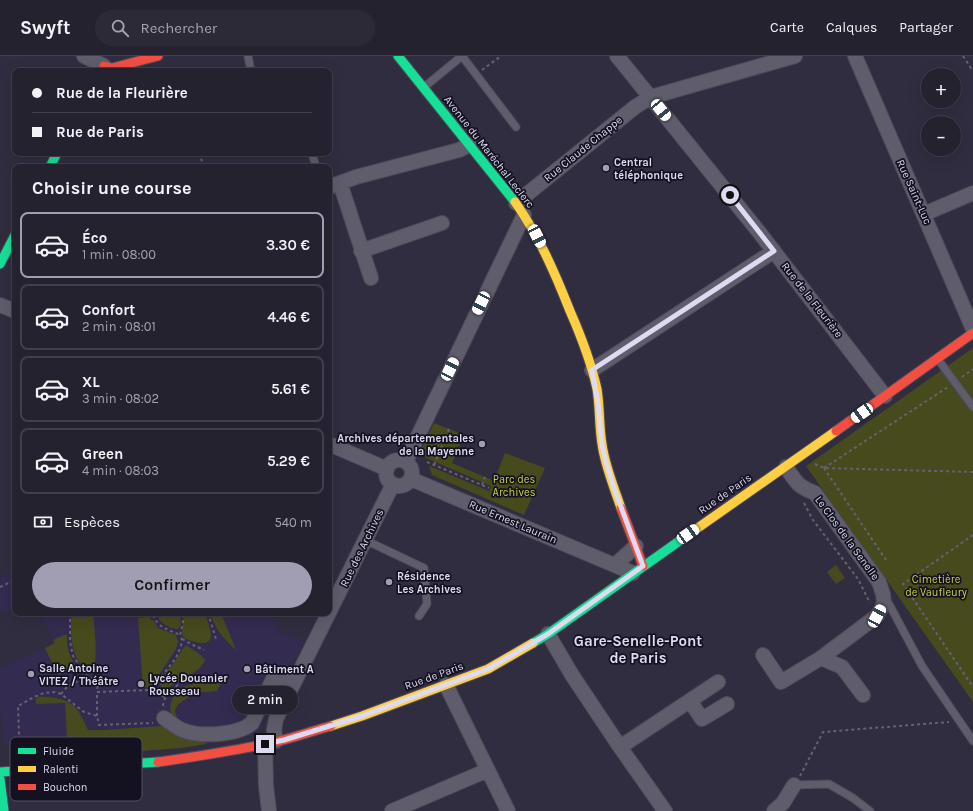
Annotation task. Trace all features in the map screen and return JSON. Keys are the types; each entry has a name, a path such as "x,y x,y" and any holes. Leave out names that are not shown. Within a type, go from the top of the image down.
{"main road":[{"path":"105,64 112,68 158,56"},
{"name":"Avenue du Maréchal Leclerc","path":"398,56 520,209 537,236 554,270 579,332 592,370 598,399 602,445 614,488 636,546 638,569"},
{"path":"1,260 12,240"},
{"name":"Rue de Paris","path":"142,763 205,755 270,743 362,716 488,669 548,634 638,569 786,467 973,333"},
{"name":"Rue de Paris","path":"0,772 10,771"},
{"path":"0,779 4,811"}],"street":[{"path":"84,56 105,64"},
{"name":"Rue de la Fleurière","path":"617,56 774,251 885,396"},
{"name":"Rue Claude Chappe","path":"520,209 635,107 651,97 795,56"},
{"name":"Rue Saint-Luc","path":"855,56 973,329"},
{"path":"370,278 361,251 334,185 356,177 458,150 469,145"},
{"path":"924,214 973,193"},
{"path":"406,461 520,209"},
{"path":"361,251 442,223"},
{"path":"592,370 774,251"},
{"path":"0,305 12,310"},
{"path":"332,445 387,469"},
{"path":"394,461 406,461 413,471 411,479 405,485 401,486 393,484 387,478 388,466 394,461"},
{"name":"Le Clos de la Senelle","path":"786,467 801,488 815,493 879,582 884,601"},
{"name":"Rue Ernest Laurain","path":"411,479 615,565 638,569"},
{"name":"Rue des Archives","path":"332,607 393,484"},
{"path":"615,565 636,546"},
{"path":"763,655 781,682 821,658 877,616 884,601"},
{"name":"Rue des Archives","path":"269,811 266,786 270,743 276,720 327,616"},
{"path":"548,634 572,675 665,811"},
{"path":"821,658 842,667 863,695"},
{"path":"164,718 174,726 186,731 200,734 233,732 246,728 252,723 273,679 284,679"},
{"path":"620,747 718,682"},
{"path":"446,685 508,811"},
{"path":"690,701 702,719 727,704"},
{"path":"392,811 488,770"},
{"path":"774,811 783,803 794,785"}],"lane":[{"path":"248,56 251,68"},
{"path":"423,88 462,56 516,127"},
{"path":"937,358 973,407"},
{"path":"365,540 424,568 427,604 419,616"},
{"path":"884,601 889,604 922,666 973,741"},
{"path":"794,785 828,784 853,798 870,811"}],"path":[{"path":"477,75 501,56"},
{"path":"963,56 973,71"},
{"path":"824,468 973,369"},
{"path":"434,465 449,429"},
{"path":"427,462 489,488"},
{"path":"824,468 973,472"},
{"path":"824,468 886,560"},
{"path":"482,485 485,477"},
{"path":"801,488 802,498 812,520 858,579 877,616"},
{"path":"973,535 903,584 973,688"},
{"path":"0,587 12,581"},
{"path":"70,616 70,642 73,656 88,677 94,679 98,683 98,725 109,726 154,723 161,721 164,718 163,705 165,697 170,691 197,677 212,675"},
{"path":"154,616 156,622 164,628 180,635"},
{"path":"153,692 157,682 176,658 181,646 180,635 183,616"},
{"path":"209,616 216,639"},
{"path":"181,638 204,650"},
{"path":"61,694 70,685 87,679 88,677"},
{"path":"97,692 149,690 165,697"},
{"path":"18,737 18,706 44,692 61,694 84,712 97,716"},
{"path":"794,785 823,732 959,721"}],"shaded area":[{"path":"12,571 12,610 0,612 0,577"},
{"name":"Lycée Douanier Rousseau","path":"42,616 272,616 281,636 288,635 304,642 257,735 181,748 142,751 142,737 10,737 10,749 5,744 0,709 0,668 55,643"}],"green space":[{"name":"Cimetière de Vaufleury","path":"973,348 973,702 806,466"},
{"name":"Parc des Archives","path":"434,423 464,435 452,463 494,481 505,453 545,468 524,515 432,475 429,466 489,491 491,486 426,458 422,448"},
{"path":"836,565 845,578 836,584 827,572"},
{"path":"71,616 93,616 96,651 92,670 89,671 82,666 72,645"},
{"path":"159,616 180,616 181,625 178,629 173,628 159,620"},
{"path":"184,616 206,616 211,634 208,642 195,642 183,637"},
{"path":"211,616 222,616 236,650 220,633"},
{"path":"150,617 150,620 153,620 158,628 176,635 178,642 176,649 151,687 143,687 138,618"},
{"path":"67,635 68,651 76,666 58,675 45,648 55,643 53,640"},
{"path":"186,645 202,656 205,661 197,670 167,689 162,687 160,684 163,676"},
{"path":"208,682 221,683 217,691 191,693 191,696 181,702 176,708 176,715 183,725 171,714 170,706 175,694 183,687"},
{"path":"38,697 49,697 66,701 76,708 88,730 162,726 202,739 207,744 181,748 142,751 142,737 67,737 65,703 36,704 36,699"}],"traffic: fast":[{"path":"398,56 515,202"},
{"path":"52,164 56,156"},
{"path":"0,264 12,241"},
{"path":"533,643 548,634 692,532"},
{"path":"142,763 158,762"},
{"path":"0,772 10,771"},
{"path":"0,779 4,811"}],"traffic: slow":[{"path":"515,202 532,228 546,255 578,330 592,369 599,403 603,452 621,508"},
{"path":"692,532 836,431"},
{"path":"331,726 488,669 533,643"}],"traffic: jam":[{"path":"104,66 112,68 158,56"},
{"path":"836,431 973,333"},
{"path":"621,508 643,566"},
{"path":"158,762 252,747 331,726"}],"place":[{"name":"Central téléphonique","path":"606,168"},
{"name":"Archives départementales de la Mayenne","path":"482,444"},
{"name":"Résidence Les Archives","path":"389,582"},
{"name":"Bâtiment A","path":"247,669"},
{"name":"Salle Antoine VITEZ / Théâtre","path":"31,674"},
{"name":"Lycée Douanier Rousseau","path":"141,684"}],"district":[{"name":"Gare-Senelle-Pont de Paris","path":"638,650"}],"route":[{"path":"265,744 284,740 362,716 488,669 548,634 643,566 606,462 602,445 597,391 592,370 602,365 774,251 730,195"}]}
